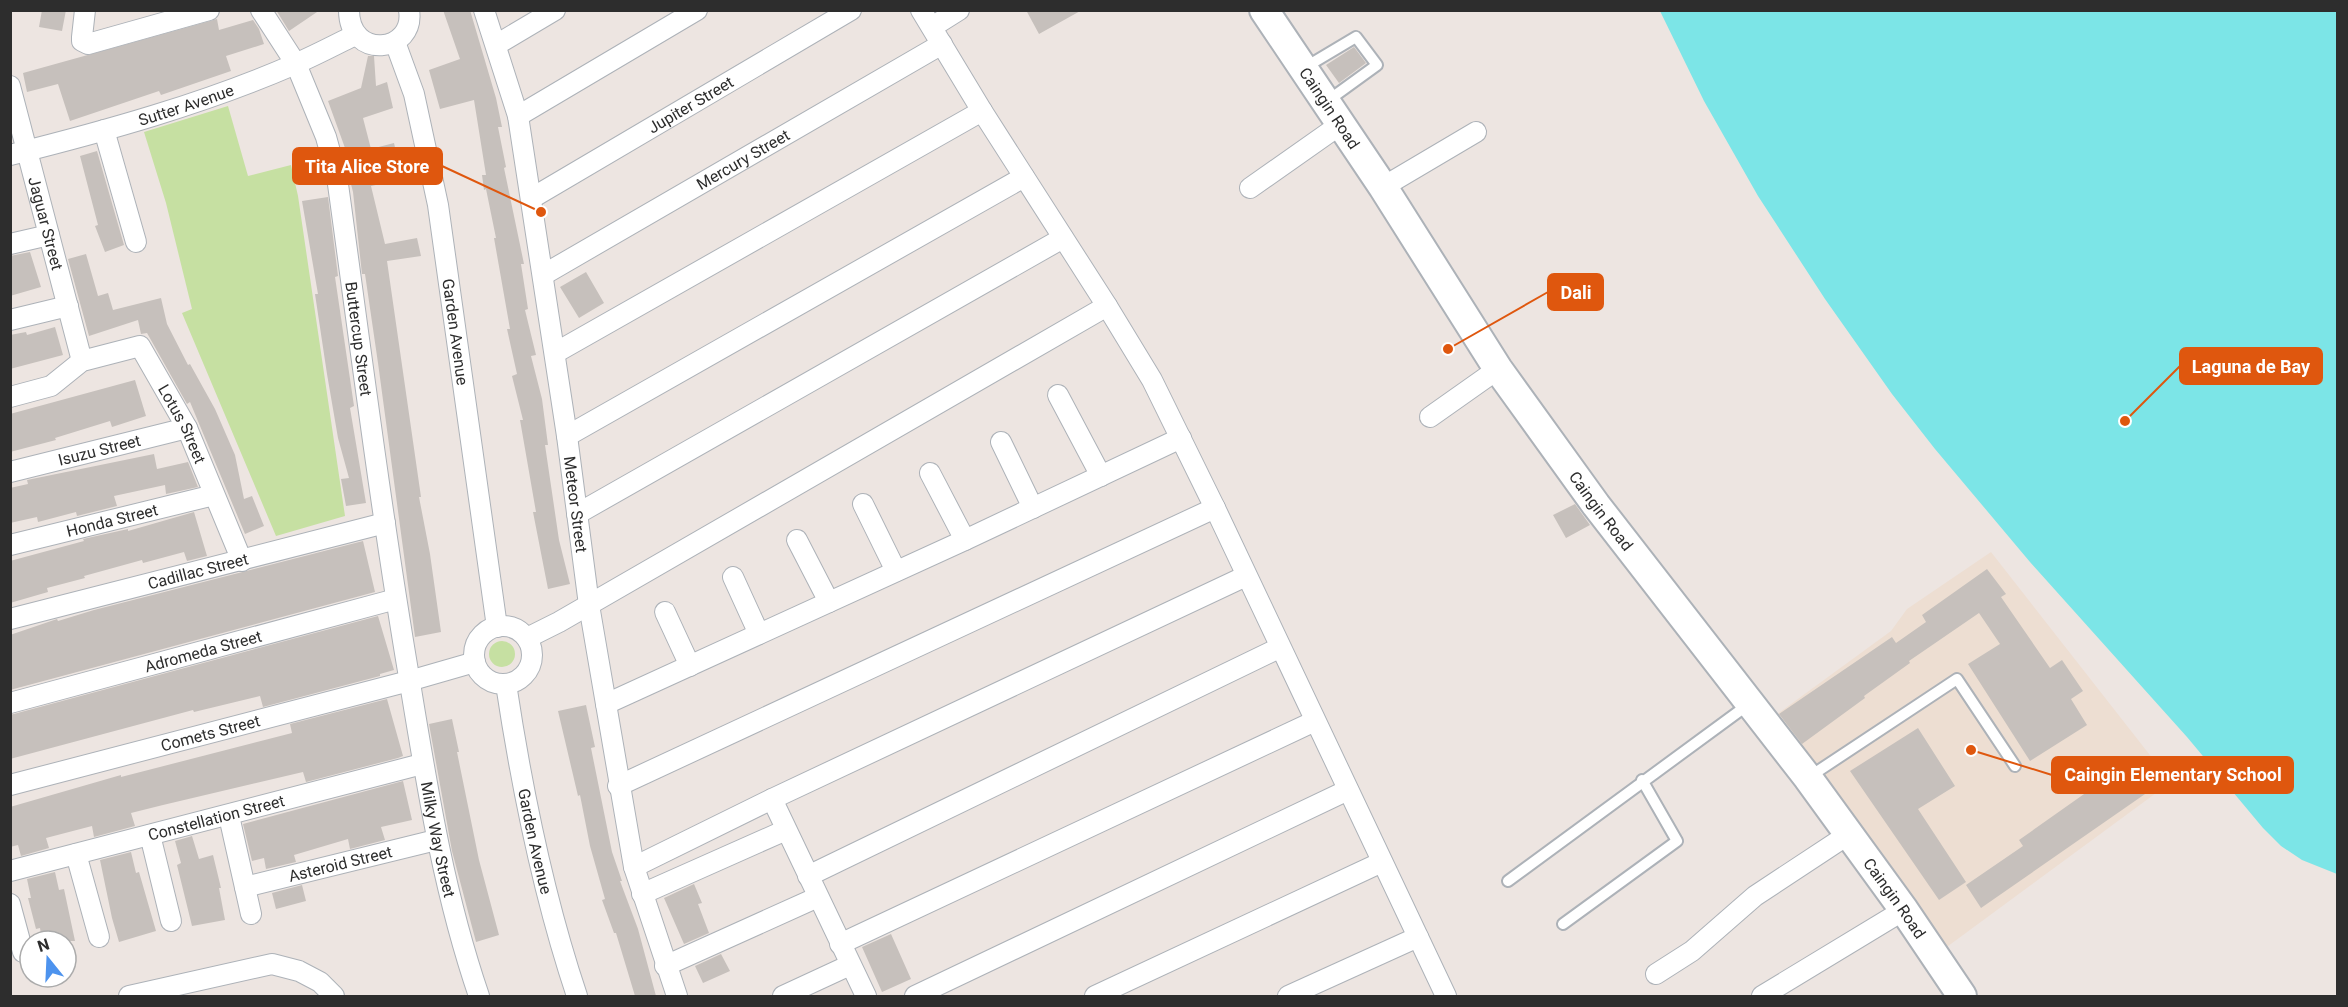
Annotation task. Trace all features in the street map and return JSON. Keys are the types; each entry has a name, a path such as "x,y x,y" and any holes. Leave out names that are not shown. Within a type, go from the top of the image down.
{"street":[{"path":"85,10 82,41 88,44 209,10"},
{"name":"Buttercup Street","path":"261,10 296,64 326,137 337,177 409,681"},
{"path":"349,10 350,24 355,35 363,42 374,46 385,46 395,42 403,34 408,25 409,10"},
{"name":"Meteor Street","path":"484,10 518,116 555,353 589,605 618,786 634,867 665,966 677,996"},
{"path":"496,45 555,10"},
{"path":"518,116 697,10"},
{"name":"Jupiter Street","path":"531,198 850,10"},
{"name":"Mercury Street","path":"543,275 959,10"},
{"name":"Caingin Road","path":"1264,10 1383,187 1498,369 1596,505 1808,778 1904,910 1962,996"},
{"path":"932,27 981,111 1107,306 1152,381 1215,508 1279,648 1446,996"},
{"name":"Sutter Avenue","path":"19,153 104,130 240,87 296,64 355,35"},
{"name":"Garden Avenue","path":"395,42 414,94 438,206 498,627"},
{"name":"Jaguar Street","path":"10,86 19,153 49,235 82,361"},
{"path":"555,353 981,111"},
{"path":"1250,188 1333,113"},
{"path":"104,130 136,242"},
{"path":"1383,187 1476,132"},
{"path":"567,436 1024,177"},
{"path":"10,244 49,235"},
{"path":"577,514 1063,238"},
{"path":"10,320 68,306"},
{"path":"527,638 589,605 1107,306"},
{"name":"Lotus Street","path":"82,361 140,346 187,428 242,561"},
{"path":"10,397 51,386 82,361"},
{"path":"1430,417 1498,369"},
{"path":"1058,395 1101,476"},
{"name":"Isuzu Street","path":"10,472 187,428"},
{"path":"606,704 896,572 1181,438"},
{"path":"1001,442 1033,508"},
{"path":"930,473 965,540"},
{"name":"Honda Street","path":"10,545 214,495"},
{"path":"863,504 896,572"},
{"path":"618,786 1215,508"},
{"name":"Cadillac Street","path":"10,619 385,523"},
{"path":"797,540 829,602"},
{"path":"634,867 772,799 1246,576"},
{"path":"733,577 759,634"},
{"name":"Adromeda Street","path":"10,703 396,599"},
{"path":"665,612 690,666"},
{"path":"498,627 514,628 527,638 532,649 532,661 527,672 518,680 506,684 492,682 481,674 474,662 474,652 481,636 498,627"},
{"path":"808,876 1279,648"},
{"name":"Comets Street","path":"10,785 474,662"},
{"name":"Milky Way Street","path":"409,681 436,840 461,945 479,996"},
{"name":"Garden Avenue","path":"506,684 530,821 547,892 577,996"},
{"path":"840,944 1315,721"},
{"name":"Constellation Street","path":"10,871 229,816 422,764"},
{"path":"915,996 1348,790"},
{"path":"772,799 866,996"},
{"path":"229,816 251,914"},
{"path":"642,894 786,830"},
{"path":"1656,974 1692,951 1755,896 1849,834"},
{"path":"150,836 171,921"},
{"name":"Asteroid Street","path":"244,886 436,840"},
{"path":"76,854 99,937"},
{"path":"1095,996 1382,862"},
{"path":"665,966 818,897"},
{"path":"10,904 18,934"},
{"path":"1762,996 1904,910"},
{"path":"1288,996 1418,937"},
{"path":"129,996 272,964 298,971 320,982 334,996"},
{"path":"783,996 850,965"}],"lane":[{"path":"1303,68 1356,37 1377,65 1333,113"},
{"path":"1808,778 1957,679 2015,766"},
{"path":"1508,880 1749,704"},
{"path":"1563,924 1677,841 1642,780"}],"shaded area":[{"path":"1991,552 2171,782 1940,952 1772,718 1891,631 1907,609"}],"green space":[{"path":"228,106 248,176 291,165 298,196 345,516 276,536 182,313 192,309 166,203 144,132"},
{"path":"502,641 511,645 515,654 511,663 502,667 493,663 489,654 493,645"}],"water":[{"path":"1660,11 2337,11 2337,874 2302,860 2281,846 2263,828 2187,737 2030,562 1935,449 1892,394 1825,299 1758,196 1704,101"}],"building":[{"path":"42,10 66,10 62,31 39,27"},
{"path":"276,10 320,10 289,31"},
{"path":"443,10 470,10 496,98 502,127 498,127 506,167 504,168 524,264 521,264 528,309 525,310 536,355 531,356 542,399 548,445 545,445 559,540 570,584 548,589 533,512 536,512 520,420 523,420 512,376 517,374 507,329 510,329 494,238 496,238 486,189 484,190 482,175 486,175 474,100 440,109 429,70 460,59"},
{"path":"1026,10 1082,10 1039,34"},
{"path":"217,19 219,30 253,20 264,44 226,56 231,71 161,95 159,91 70,121 58,84 27,92 23,73"},
{"path":"1354,47 1366,63 1339,83 1326,65"},
{"path":"368,56 374,56 376,86 387,82 393,108 363,118 371,149 394,143 397,156 401,155 408,178 371,186 385,244 417,238 421,256 387,261 421,497 419,497 441,632 415,637 378,363 365,274 362,274 353,192 342,149 345,148 328,101 361,88"},
{"path":"97,151 124,245 105,252 95,226 98,225 80,156"},
{"path":"328,197 338,276 335,277 354,406 350,408 366,503 346,506 341,479 349,478 338,438 327,374 315,294 318,294 302,201"},
{"path":"30,252 41,287 10,296 10,256"},
{"path":"86,254 98,296 108,293 113,310 161,298 167,324 188,365 190,364 215,409 235,455 244,499 252,496 264,526 245,534 190,402 187,404 147,333 141,334 138,320 89,336 68,259"},
{"path":"586,272 604,303 579,318 560,287"},
{"path":"55,327 63,355 10,369 10,335 26,332 27,335"},
{"path":"135,380 146,416 112,427 110,421 55,438 56,440 10,452 10,414"},
{"path":"154,454 157,469 188,462 198,487 166,494 165,485 114,496 117,506 77,516 76,512 38,522 37,517 10,523 10,488 28,484 27,480"},
{"path":"1575,504 1590,525 1566,538 1553,515"},
{"path":"194,512 207,556 187,561 184,552 143,563 142,560 47,588 48,592 10,603 10,561 84,541 83,539 128,529 128,531"},
{"path":"363,541 375,592 10,690 10,635 57,619 58,621"},
{"path":"1987,569 2006,594 2001,597 2050,668 2062,660 2083,691 2071,699 2087,725 2030,761 1968,664 2000,644 1979,613 1909,661 1910,663 1864,696 1865,698 1802,744 1779,714 1892,637 1896,643 1926,622 1922,615"},
{"path":"378,616 394,670 380,674 380,676 263,707 260,696 194,712 193,710 10,759 10,715"},
{"path":"387,699 403,756 398,758 306,782 303,772 131,813 135,826 94,837 92,826 46,838 49,848 21,856 18,845 10,847 10,807 121,775 121,777 292,733 290,724"},
{"path":"586,705 595,747 591,748 612,852 638,929 656,996 635,996 616,933 614,933 602,900 605,899 558,711"},
{"path":"452,719 479,860 499,935 476,942 452,851 429,724"},
{"path":"1918,728 1955,786 1918,809 1966,882 1939,900 1850,771"},
{"path":"2138,756 2158,785 1981,908 1966,885 2023,846 2019,840"},
{"path":"403,781 412,820 381,827 385,840 350,849 348,839 294,855 296,862 266,869 264,858 252,861 243,824"},
{"path":"192,836 199,859 213,855 221,888 219,888 225,920 192,926 177,865 181,863 175,841"},
{"path":"131,852 156,931 119,942 100,860"},
{"path":"55,872 59,890 64,889 72,929 36,929 28,898 31,898 27,879"},
{"path":"694,884 702,903 698,904 709,933 684,944 664,898"},
{"path":"302,885 306,901 276,909 272,893"},
{"path":"891,934 911,979 882,992 862,947"},
{"path":"721,954 730,971 703,983 695,966"}],"place":[{"name":"Tita Alice Store","path":"541,212"},
{"name":"Dali","path":"1448,349"},
{"name":"Laguna de Bay","path":"2125,421"},
{"name":"Caingin Elementary School","path":"1971,750"}]}
